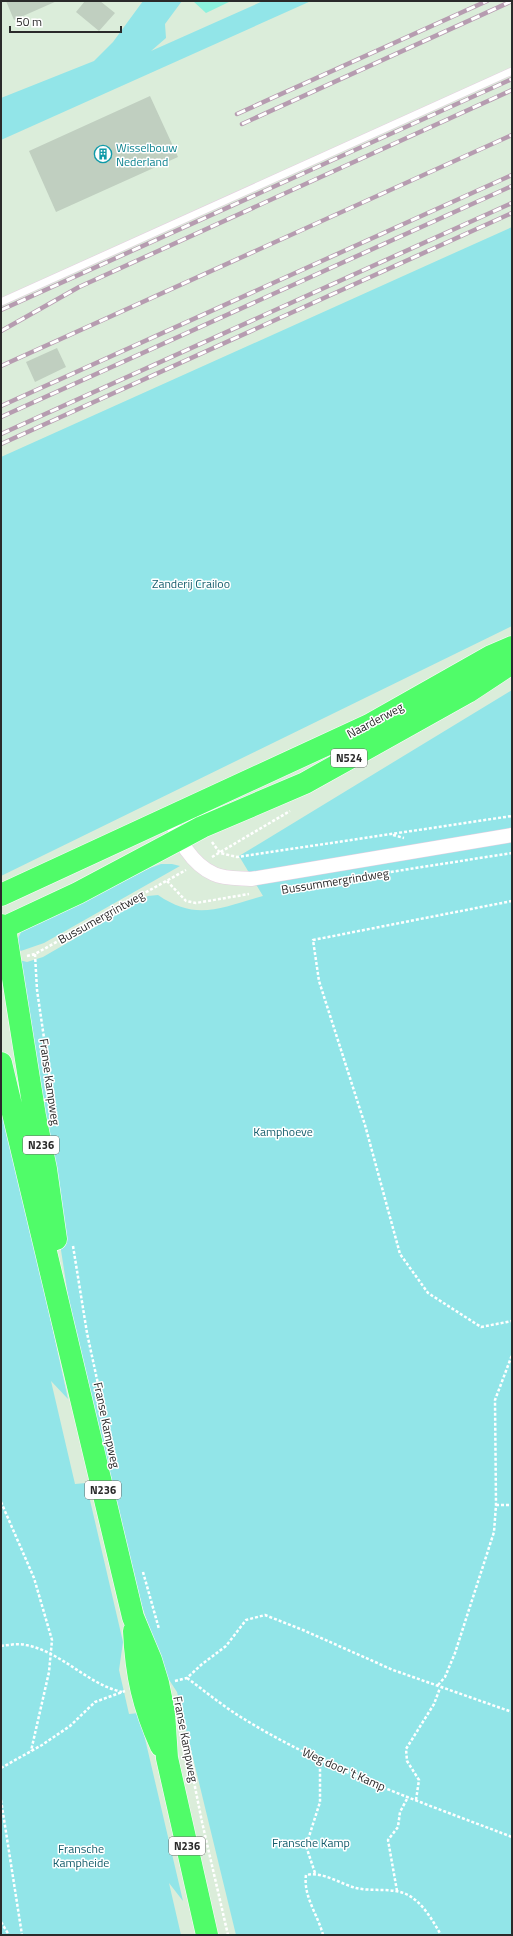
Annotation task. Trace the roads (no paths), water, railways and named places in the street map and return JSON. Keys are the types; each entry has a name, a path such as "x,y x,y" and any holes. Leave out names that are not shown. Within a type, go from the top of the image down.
{"main road":[{"name":"Naarderweg","path":"169,817 368,725 491,656 512,647"},
{"name":"Naarderweg","path":"179,840 202,827 305,783 468,692 512,663"},
{"name":"N524","path":"1,895 169,817"},
{"name":"N524","path":"2,927 78,894 179,840"},
{"name":"Franse Kampweg","path":"2,927 35,1116 46,1169 74,1363"},
{"name":"Franse Kampweg","path":"1,1062 47,1260 74,1363 133,1617 151,1660 158,1683 164,1712 167,1758 208,1935"}],"street":[{"name":"Bussummergrindweg","path":"169,817 179,840 199,864 214,874 251,879 512,835"}],"lane":[{"path":"1,302 512,71"}],"railway":[{"path":"237,114 487,1"},
{"path":"242,124 512,1"},
{"path":"1,310 512,79"},
{"path":"1,331 79,287 512,90"},
{"path":"1,366 512,135"},
{"path":"1,406 512,175"},
{"path":"1,417 512,186"},
{"path":"1,434 512,203"},
{"path":"1,444 512,213"}],"place":[{"name":"Wisselbouw Nederland","path":"103,154"}],"park label":[{"name":"Zanderij Crailoo","path":"191,583"},
{"name":"Kamphoeve","path":"283,1131"},
{"name":"Fransche Kamp","path":"311,1842"},
{"name":"Fransche Kampheide","path":"81,1855"}]}
